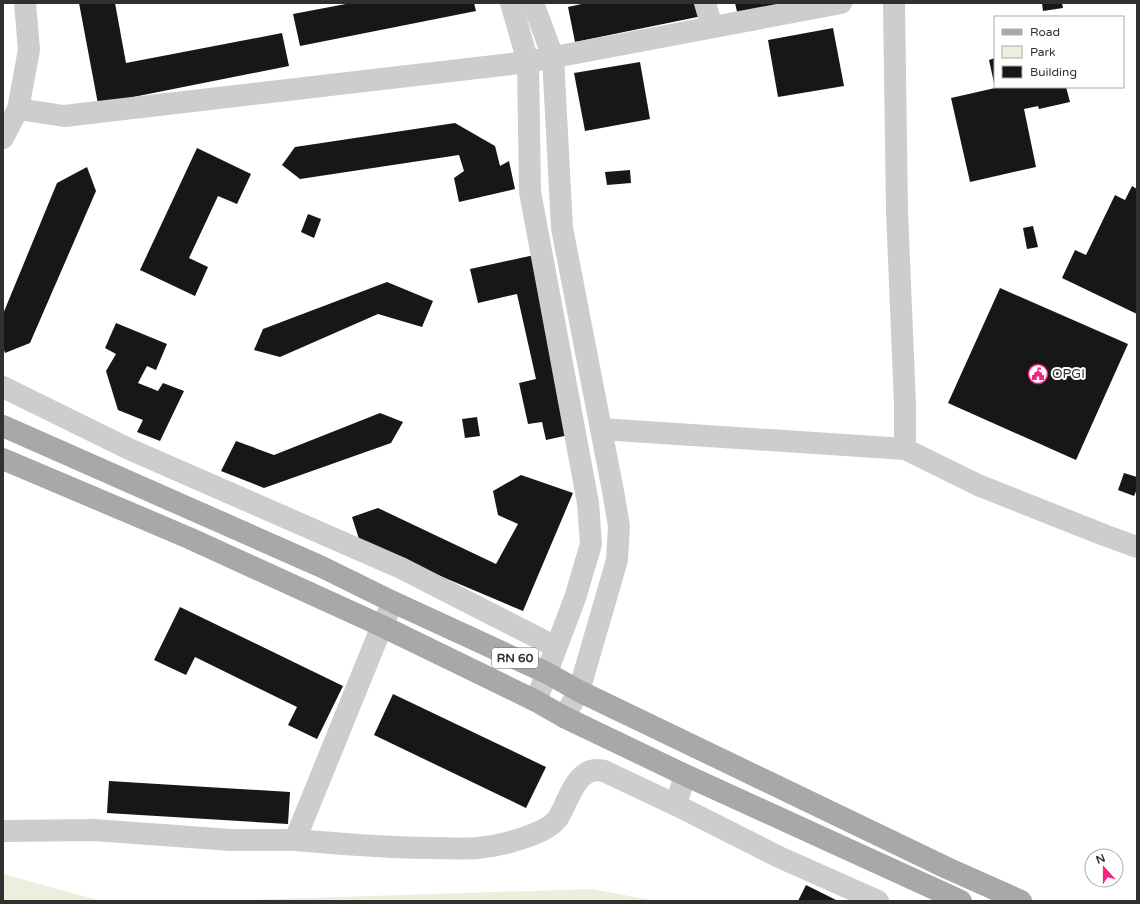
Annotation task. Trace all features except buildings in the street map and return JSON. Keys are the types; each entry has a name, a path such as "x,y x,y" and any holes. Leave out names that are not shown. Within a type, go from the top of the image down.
{"main road":[{"name":"RN 60","path":"3,426 322,568 546,673 579,691 947,868 1021,901"},
{"name":"RN 60","path":"3,458 189,538 382,626 536,701 564,717 685,775 961,901"}],"street":[{"path":"3,138 18,109 29,50 25,3"},
{"path":"511,3 528,62 530,192 587,495 591,526 591,544 575,598 536,701"},
{"path":"533,3 554,57 562,228 602,429 619,526 617,560 579,691 564,717"},
{"path":"705,3 712,27"},
{"path":"18,109 64,116 528,62 841,3"},
{"path":"894,3 896,212 905,405 905,449"},
{"path":"3,387 129,449 401,568 556,647"},
{"path":"602,429 905,449 978,485 1137,547"},
{"path":"295,840 393,602"},
{"path":"3,832 94,830 231,840 295,840 399,848 477,848 508,843 539,832 550,826 558,819 568,797 580,779 588,773 598,770 676,804 779,857 878,901"},
{"path":"676,804 685,775"}],"green space":[{"path":"3,874 101,901 3,901"},
{"path":"592,889 656,901 213,901"}],"place":[{"name":"OPGI","path":"1038,374"}]}
